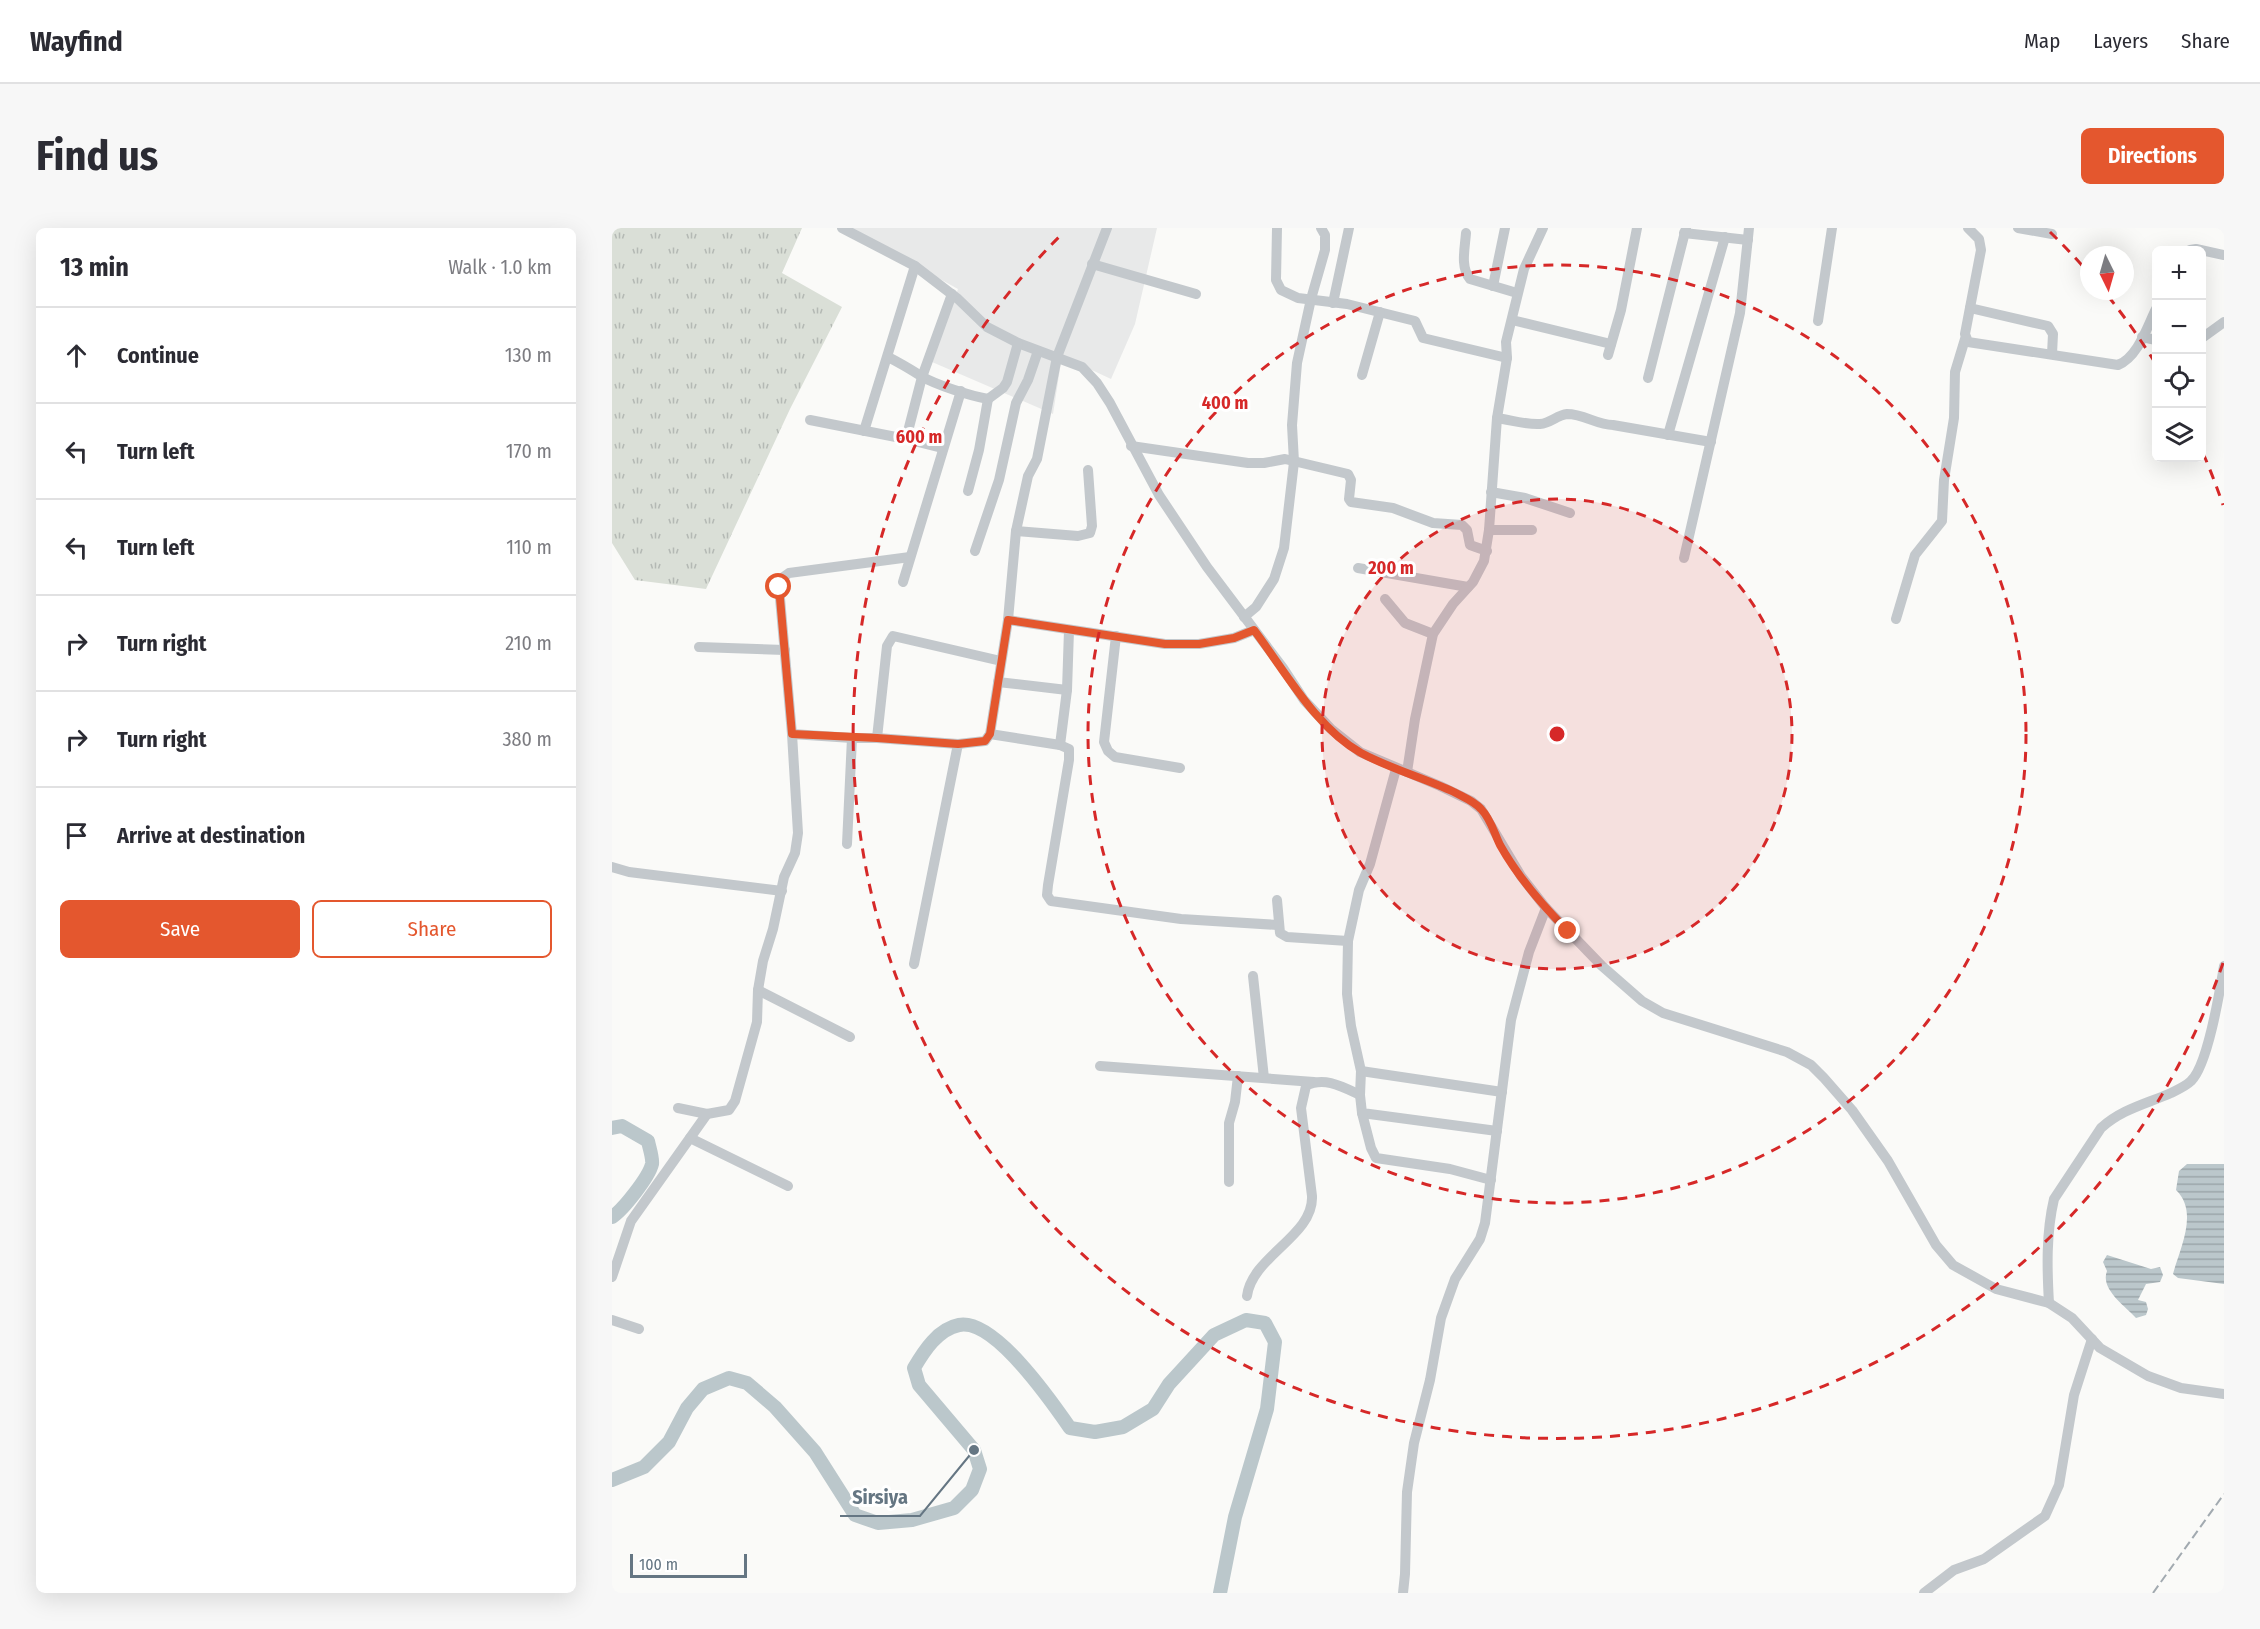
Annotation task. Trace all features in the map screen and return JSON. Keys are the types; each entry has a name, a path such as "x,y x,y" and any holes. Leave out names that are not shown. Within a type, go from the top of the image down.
{"street":[{"path":"842,228 915,266 952,294 987,327 1018,343 1082,367 1097,383 1165,504 1207,567 1304,700 1331,729 1360,752 1471,801 1481,809 1515,868 1546,908 1602,966 1642,1001 1663,1013 1787,1052 1811,1065 1836,1090 1888,1161 1944,1256 1967,1275 1996,1289 2049,1304 2072,1318 2104,1351 2148,1376 2181,1389 2224,1394"},
{"path":"792,734 958,744 985,741 990,734 1008,620 1016,531 1028,476 1037,459 1057,357 1107,228"},
{"path":"1277,228 1277,285 1289,295 1347,304 1417,322 1423,338 1507,358"},
{"path":"1244,617 1256,607 1280,565 1291,503 1294,462 1292,425 1297,363 1311,299 1325,250 1325,236 1321,228"},
{"path":"1333,303 1349,228"},
{"path":"1493,286 1505,228"},
{"path":"1407,772 1414,719 1433,634 1453,604 1478,575 1486,550 1497,418 1507,358 1506,342 1524,269 1543,228"},
{"path":"1512,320 1609,350 1621,310 1637,228"},
{"path":"1684,558 1740,313 1749,228"},
{"path":"1818,321 1832,228"},
{"path":"2018,228 2052,234"},
{"path":"1896,619 1914,555 1942,521 1944,480 1954,418 1955,372 1965,339 1982,250 1975,229"},
{"path":"1648,378 1685,230 1706,231 1725,237 1748,240"},
{"path":"1466,233 1465,273 1470,279 1517,293"},
{"path":"1668,435 1725,237"},
{"path":"2206,251 2224,255"},
{"path":"1092,264 1196,294"},
{"path":"864,430 915,266"},
{"path":"906,439 922,376 952,294"},
{"path":"1970,308 2048,326 2053,334 2052,354"},
{"path":"1362,375 1380,312"},
{"path":"1965,339 1968,342 2118,365 2129,359 2152,318"},
{"path":"2206,335 2224,322"},
{"path":"2142,337 2152,339"},
{"path":"968,491 979,450 988,399 1003,388 1007,382 1018,343"},
{"path":"975,551 999,480 1016,403 1028,380 1038,351"},
{"path":"888,357 922,376 988,399"},
{"path":"903,582 961,391"},
{"path":"1497,418 1538,424 1560,415 1577,415 1600,425 1711,442"},
{"path":"810,420 942,448"},
{"path":"1131,446 1248,463 1285,459 1348,474 1351,480 1348,499 1351,502 1393,508 1433,523 1462,525 1467,530 1470,545 1486,550"},
{"path":"1016,531 1078,536 1090,533 1092,526 1088,470"},
{"path":"1491,492 1525,498 1570,513"},
{"path":"1489,530 1532,530"},
{"path":"678,1108 707,1114 729,1110 735,1101 757,1022 758,990 763,961 784,877 795,853 798,833 779,587 782,578 789,573 910,557"},
{"path":"1358,568 1468,587"},
{"path":"1385,599 1405,623 1433,634"},
{"path":"1008,620 1165,644 1199,644 1234,638 1254,630"},
{"path":"1060,745 1067,690 1069,630"},
{"path":"877,738 887,646 893,636 1001,661"},
{"path":"1116,636 1104,742 1108,752 1116,757 1180,768"},
{"path":"699,647 785,650"},
{"path":"998,681 1067,690"},
{"path":"990,734 1060,745 1069,749 1048,885 1047,895 1051,901 1180,919 1278,925"},
{"path":"847,844 852,738"},
{"path":"914,964 958,744"},
{"path":"1395,769 1370,864 1359,890 1348,942 1347,994 1361,1071 1362,1113 1371,1148 1376,1158 1450,1168 1491,1180"},
{"path":"612,867 629,872 782,891"},
{"path":"1277,900 1280,933 1287,937 1348,942"},
{"path":"1403,1593 1407,1492 1414,1443 1430,1380 1441,1318 1455,1279 1480,1239 1485,1223 1511,1020 1529,952 1546,908"},
{"path":"2049,1304 2047,1262 2055,1199 2101,1128 2125,1110 2183,1087 2198,1072 2219,997 2224,966"},
{"path":"1252,976 1264,1078"},
{"path":"758,990 850,1037"},
{"path":"1100,1066 1314,1082 1339,1085 1360,1095"},
{"path":"1361,1071 1502,1092"},
{"path":"1229,1182 1229,1123 1235,1102 1238,1076"},
{"path":"1247,1296 1248,1285 1257,1272 1309,1216 1312,1196 1301,1108 1306,1086 1314,1082"},
{"path":"1362,1113 1497,1131"},
{"path":"612,1277 631,1221 707,1114"},
{"path":"690,1138 788,1186"},
{"path":"612,1320 639,1329"},
{"path":"1924,1593 1954,1570 1984,1559 2045,1516 2059,1485 2074,1395 2092,1339"}],"shaded area":[{"path":"848,228 1157,228 1135,324 1111,379 1062,356 1053,414 932,362 958,289"},
{"path":"2187,1164 2224,1164 2224,1284 2178,1278 2173,1274 2187,1219 2183,1199 2176,1190 2179,1171"},
{"path":"2107,1255 2151,1269 2160,1267 2163,1275 2160,1282 2146,1284 2138,1300 2146,1302 2148,1309 2146,1315 2136,1318 2110,1290 2103,1262"}],"green space":[{"path":"612,228 802,228 782,273 842,307 790,409 706,589 635,580 612,543"}],"waterway":[{"path":"612,1128 622,1126 648,1141 652,1162 641,1185 612,1217"},
{"path":"612,1480 644,1467 669,1442 687,1408 703,1389 729,1378 747,1383 775,1407 815,1452 855,1515 878,1523 912,1520 954,1508 972,1490 980,1469 974,1450 919,1385 914,1368 927,1348 951,1327 973,1326 989,1334 1021,1364 1070,1428 1095,1432 1123,1427 1153,1409 1169,1384 1214,1335 1246,1320 1265,1323 1275,1342 1267,1409 1235,1517 1220,1593"}],"railway":[{"path":"2153,1593 2224,1494"}],"place":[{"name":"Sirsiya","path":"974,1450"}],"route":[{"path":"779,587 792,734 801,735 958,744 985,741 990,734 1008,620 1165,644 1199,644 1234,638 1254,630 1304,700 1331,729 1360,752 1395,769 1440,786 1471,801 1481,809 1521,876 1568,931"}]}
